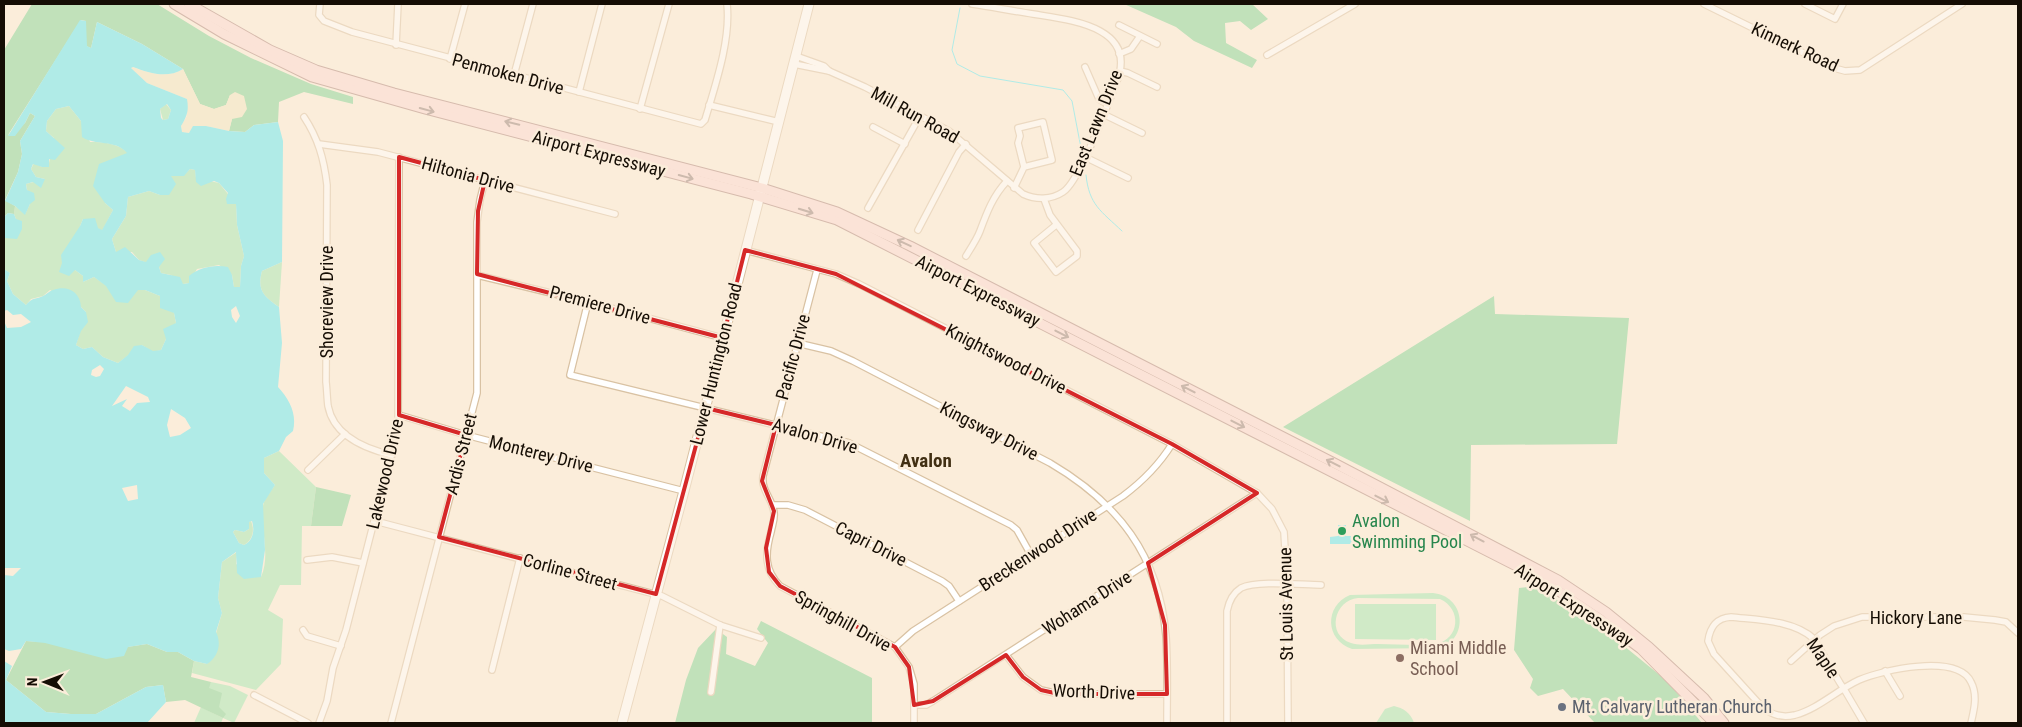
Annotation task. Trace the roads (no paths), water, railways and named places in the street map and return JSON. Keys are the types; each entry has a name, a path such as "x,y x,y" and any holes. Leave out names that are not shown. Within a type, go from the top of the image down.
{"main road":[{"name":"Airport Expressway","path":"174,4 224,34 312,77 425,109 761,192 837,220 1538,577 1641,649 1714,723"},
{"name":"Airport Expressway","path":"189,4 262,45 316,70 394,93 836,212 910,246 1319,455 1558,580 1606,612 1649,646 1704,698 1724,723"},
{"name":"Lower Huntington Road","path":"622,723 706,408 722,338 809,4"}],"street":[{"name":"Penmoken Drive","path":"320,4 320,15 324,21 352,32 514,76 701,124 705,120 709,105"},
{"path":"396,45 398,4"},
{"path":"450,59 465,4"},
{"path":"514,76 533,4"},
{"path":"579,92 602,4"},
{"path":"640,108 669,4"},
{"path":"728,4 724,48 709,105 779,122"},
{"path":"972,4 1087,24 1106,35 1114,43 1120,57 1131,49 1140,36"},
{"path":"1267,55 1355,4"},
{"name":"Kinnerk Road","path":"1704,4 1834,68 1845,71 1860,70 1962,4"},
{"path":"1805,4 1835,19 1843,4"},
{"path":"1119,25 1156,44"},
{"name":"East Lawn Drive","path":"1044,199 1055,197 1071,185 1108,104 1120,71 1120,57"},
{"name":"Mill Run Road","path":"795,60 824,66 829,71 948,131 966,144 1014,188 1029,197 1044,199"},
{"path":"1085,67 1099,99 1108,104"},
{"path":"1120,71 1157,87"},
{"path":"1103,114 1142,133"},
{"path":"868,208 920,116"},
{"name":"Shoreview Drive","path":"304,117 319,144 325,164 327,185 326,382 328,407 335,422 344,434 360,445 392,455"},
{"path":"1014,188 1024,167 1018,143 1020,136 1018,128 1043,122 1052,160 1024,167"},
{"path":"873,127 905,144"},
{"name":"Hiltonia Drive","path":"319,144 358,148 399,157 615,214"},
{"path":"918,230 959,152 966,144"},
{"name":"Lakewood Drive","path":"319,723 364,564 392,455 399,415 399,157"},
{"path":"1085,157 1128,178"},
{"name":"Ardis Street","path":"391,723 477,393 478,211 486,180"},
{"path":"966,256 980,232 984,217 997,191 1006,181"},
{"path":"1044,199 1046,210 1077,251 1077,256 1056,272 1034,243 1056,225"},
{"name":"Knightswood Drive","path":"745,250 836,274 859,284 1172,444 1257,493"},
{"name":"Pacific Drive","path":"780,586 769,572 766,557 774,518 773,506 767,498 762,481 817,270"},
{"name":"Premiere Drive","path":"477,276 588,302 722,338"},
{"name":"Avalon Drive","path":"588,302 570,375 776,425 860,448 996,516 1017,530 1031,555"},
{"name":"Kingsway Drive","path":"797,343 831,351 853,360 1077,479 1108,505 1127,528 1148,563 1159,599 1165,625 1167,723"},
{"name":"Monterey Drive","path":"399,415 466,435 684,491"},
{"path":"308,470 344,434"},
{"name":"Breckenwood Drive","path":"895,647 913,631 1123,496 1147,477 1162,460 1172,444"},
{"name":"Wohama Drive","path":"914,705 926,705 933,701 1257,493"},
{"name":"St Louis Avenue","path":"1257,493 1272,509 1284,532 1287,584 1288,723"},
{"name":"Capri Drive","path":"773,506 794,506 814,514 942,580 949,586 959,601"},
{"name":"Corline Street","path":"375,521 656,594 720,624 761,638"},
{"path":"307,560 332,557 364,564"},
{"path":"492,670 520,558"},
{"path":"1227,723 1227,611 1232,597 1240,589 1253,584 1321,585"},
{"name":"Springhill Drive","path":"780,586 895,647 904,659 914,684 914,723"},
{"name":"Maple","path":"1844,689 1801,713 1785,717 1772,714 1763,708 1714,654 1708,641 1709,632 1718,620 1731,616 1792,626 1809,634 1814,639 1844,689 1864,723"},
{"name":"Hickory Lane","path":"1791,661 1814,639 1834,626 1862,617 1964,617 1995,620 2006,622 2018,633"},
{"path":"711,692 720,624"},
{"path":"303,630 308,636 341,646"},
{"name":"Worth Drive","path":"1006,655 1023,676 1041,690 1059,694 1167,694"},
{"path":"1844,689 1858,680 1885,671 1936,666 1954,668 1962,672 1971,682 1975,698 1971,723"},
{"path":"1885,671 1900,696"},
{"path":"254,695 308,723"}],"water":[{"path":"80,20 86,21 87,46 91,48 97,22 142,44 183,69 171,74 164,74 131,68 147,83 187,99 188,110 181,126 182,132 189,133 193,126 206,126 245,132 254,125 278,122 283,141 282,262 262,271 260,283 265,296 279,307 282,343 278,387 292,408 294,425 293,431 286,437 279,451 264,458 264,473 275,485 263,504 265,550 261,577 244,579 237,573 236,552 222,562 218,598 222,613 216,632 219,646 214,658 207,664 194,661 178,652 167,652 147,644 128,647 124,656 106,659 45,643 26,641 21,649 9,651 4,649 4,575 13,576 21,568 4,568 4,321 7,328 21,327 31,322 21,314 13,315 7,310 4,311 4,269 10,273 7,281 13,294 26,305 32,300 58,289 68,289 75,293 81,307 86,312 88,322 81,331 76,345 83,349 92,347 103,357 118,363 128,355 134,346 142,345 153,351 161,350 166,339 163,329 176,323 174,313 160,308 160,296 145,290 138,290 128,303 116,302 106,286 94,277 83,282 83,276 75,270 69,276 59,272 62,263 61,255 83,219 95,218 98,228 102,230 113,210 105,203 93,186 99,164 127,153 117,146 87,140 82,137 81,121 69,106 56,109 47,121 46,131 65,148 55,160 49,159 49,167 33,164 31,169 36,177 45,179 41,188 33,182 26,184 27,190 34,193 35,200 30,204 25,215 15,206 5,201 18,172 22,154 20,141 35,116 30,113 15,136 8,136","holes":["167,104 171,110 168,119 163,120 160,109","190,169 195,170 196,182 201,186 214,181 219,183 228,193 227,204 236,204 237,225 244,256 241,266 240,287 234,287 232,275 228,267 213,266 202,268 189,276 189,283 183,284 180,277 161,273 159,267 165,259 160,252 151,255 146,262 139,260 125,247 116,252 112,239 126,216 128,197 149,191 160,195 169,195 176,184 171,176 184,176","236,306 240,316 236,323 232,317 231,310","100,365 104,369 100,376 91,375 92,370","126,386 148,397 150,402 137,403 130,411 122,406 127,399 112,406","171,409 185,418 191,428 180,435 170,437 167,425","137,485 138,499 128,501 122,488","252,521 253,531 251,538 244,545 239,543 233,532 235,530 244,532 249,529 249,522"]},
{"path":"8,213 14,214 16,219 22,221 22,229 17,239 4,239 4,217"},
{"name":"Avalon Swimming Pool","path":"1338,525 1346,525 1346,536 1353,536 1353,544 1330,544 1330,537 1338,536"},
{"path":"4,661 12,666 6,680 46,712 96,714 146,687 163,685 166,702 147,723 4,723"}],"waterway":[{"path":"960,8 952,50 957,64 980,76 1063,90 1072,101 1081,148"},
{"path":"1086,175 1093,201 1122,231"}],"place":[{"name":"Avalon Swimming Pool","path":"1342,531"},
{"name":"Miami Middle School","path":"1400,658"},
{"name":"Mt. Calvary Lutheran Church","path":"1562,707"}],"district":[{"name":"Avalon","path":"926,460"}]}
